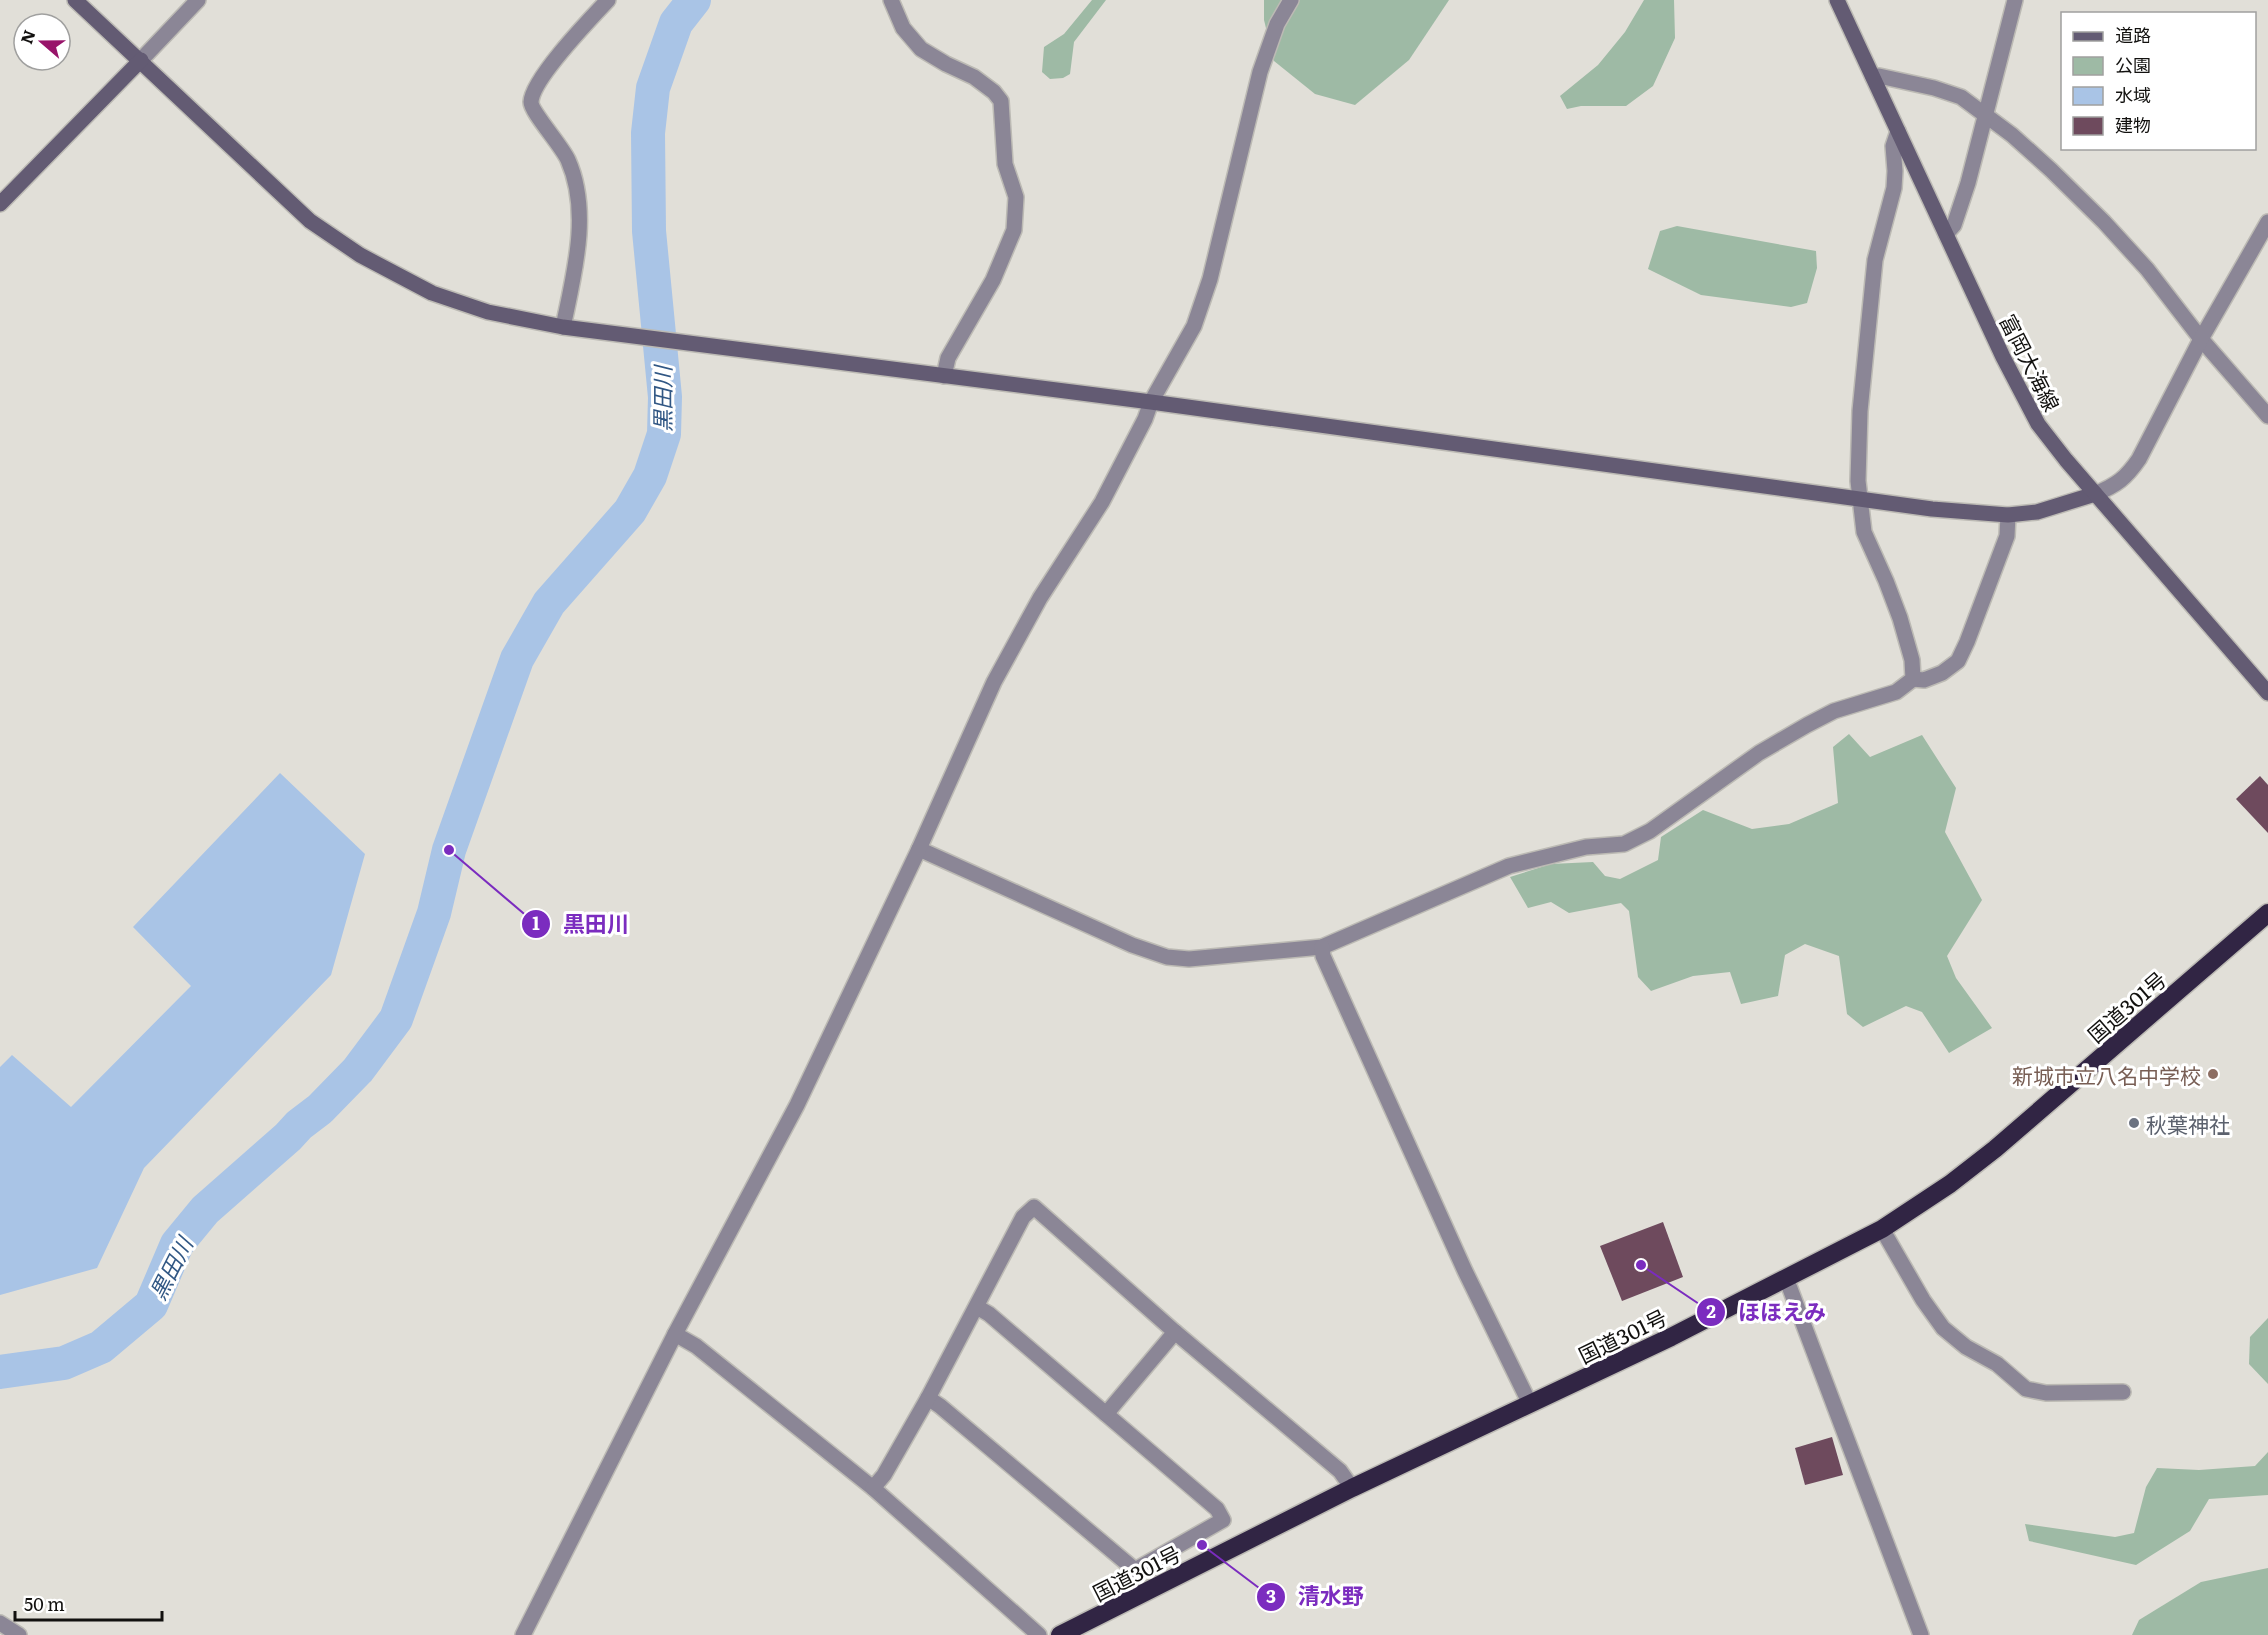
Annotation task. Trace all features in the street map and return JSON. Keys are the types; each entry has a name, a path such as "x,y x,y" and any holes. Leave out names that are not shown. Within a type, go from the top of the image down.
{"highway":[{"name":"国道301号","path":"1060,1635 1352,1488 1671,1337 1882,1229 1950,1184 1995,1149 2268,913"}],"street":[{"path":"75,0 310,221 360,255 432,293 488,312 563,327 626,336 1151,402 1860,500 1980,514 2008,515 2037,512 2095,494 2127,477 2139,459 2201,339 2263,243 2268,222"},
{"path":"0,204 198,0"},
{"path":"563,327 572,285 580,223 578,192 568,160 552,134 535,114 531,103 537,85 548,70 608,0"},
{"path":"891,0 903,28 921,49 974,77 994,92 1001,101 1004,113 1004,155 1016,196 1014,230 993,280 948,358 944,376"},
{"path":"523,1635 675,1334 797,1105 919,849 993,682 1041,598 1102,502 1145,419 1151,402 1194,326 1210,279 1260,72 1277,24 1291,0"},
{"name":"富岡大海線","path":"1837,0 2003,357 2038,424 2095,494 2268,693"},
{"path":"1946,234 1954,225 1968,183 2015,0"},
{"path":"1874,77 1880,76 1934,88 1961,98 1984,114 2051,170 2104,222 2147,269 2201,339 2268,416"},
{"path":"1898,131 1893,146 1894,188 1875,260 1860,411 1858,482 1864,532 1887,581 1900,618 1912,660 1913,679"},
{"path":"919,849 1132,945 1167,957 1189,959 1322,946 1509,866 1586,847 1624,844 1650,831 1759,753 1834,711 1896,692 1913,679 1924,680 1942,673 1958,661 1967,642 2007,536 2008,515"},
{"path":"1322,946 1323,956 1460,1260 1530,1404"},
{"path":"873,1488 884,1475 928,1398 1023,1217 1034,1207 1175,1332 1340,1471 1352,1488"},
{"path":"1882,1229 1923,1300 1943,1328 1966,1347 1998,1364 2026,1389 2046,1393 2123,1392"},
{"path":"1786,1278 1921,1635"},
{"path":"928,1398 1135,1570 1223,1520 1217,1509 989,1314 976,1307"},
{"path":"1106,1414 1175,1332"},
{"path":"675,1334 696,1346 873,1488 1039,1635"},
{"path":"0,1623 20,1635"}],"green space":[{"path":"1092,0 1106,0 1074,42 1070,74 1063,78 1050,79 1042,72 1044,47 1064,34"},
{"path":"1264,0 1449,0 1409,60 1355,105 1315,94 1274,61 1264,20"},
{"path":"1644,0 1674,0 1675,38 1653,86 1626,106 1581,106 1567,109 1560,96 1598,65 1625,32"},
{"path":"1677,226 1816,251 1817,268 1807,303 1791,307 1701,295 1648,269 1660,231"},
{"path":"1849,734 1870,757 1922,735 1956,788 1945,832 1982,900 1947,956 1956,978 1992,1028 1949,1053 1922,1012 1906,1006 1863,1027 1847,1014 1839,956 1805,944 1785,955 1778,996 1741,1004 1730,972 1693,976 1651,991 1638,977 1629,911 1621,903 1569,913 1551,902 1528,908 1510,877 1551,864 1593,862 1605,876 1620,879 1658,860 1661,837 1703,810 1752,829 1789,824 1838,803 1833,747"},
{"path":"2268,1318 2268,1384 2249,1364 2250,1337"},
{"path":"2268,1452 2268,1495 2209,1499 2190,1531 2136,1565 2029,1541 2025,1524 2115,1537 2134,1533 2146,1487 2157,1468 2199,1470 2255,1466"},
{"path":"2268,1568 2268,1635 2132,1635 2139,1620 2201,1582"}],"water":[{"path":"280,773 365,854 331,975 144,1168 97,1268 0,1295 0,1067 12,1055 71,1107 191,986 133,927"}],"building":[{"path":"2260,776 2268,785 2268,833 2236,799"},
{"path":"1663,1222 1683,1277 1622,1301 1600,1246"},
{"path":"1832,1437 1843,1475 1805,1485 1795,1448"}],"waterway":[{"name":"黒田川","path":"0,1372 64,1363 101,1347 151,1305 177,1244 205,1210 299,1125 320,1109 358,1070 396,1019 434,913 449,850 517,659 549,603 630,511 650,476 664,434 665,397 649,231 648,133 653,88 676,23 694,0"}],"place":[{"name":"黒田川","path":"449,850"},
{"name":"新城市立八名中学校","path":"2213,1074"},
{"name":"秋葉神社","path":"2134,1123"},
{"name":"ほほえみ","path":"1641,1265"},
{"name":"清水野","path":"1202,1545"}]}
